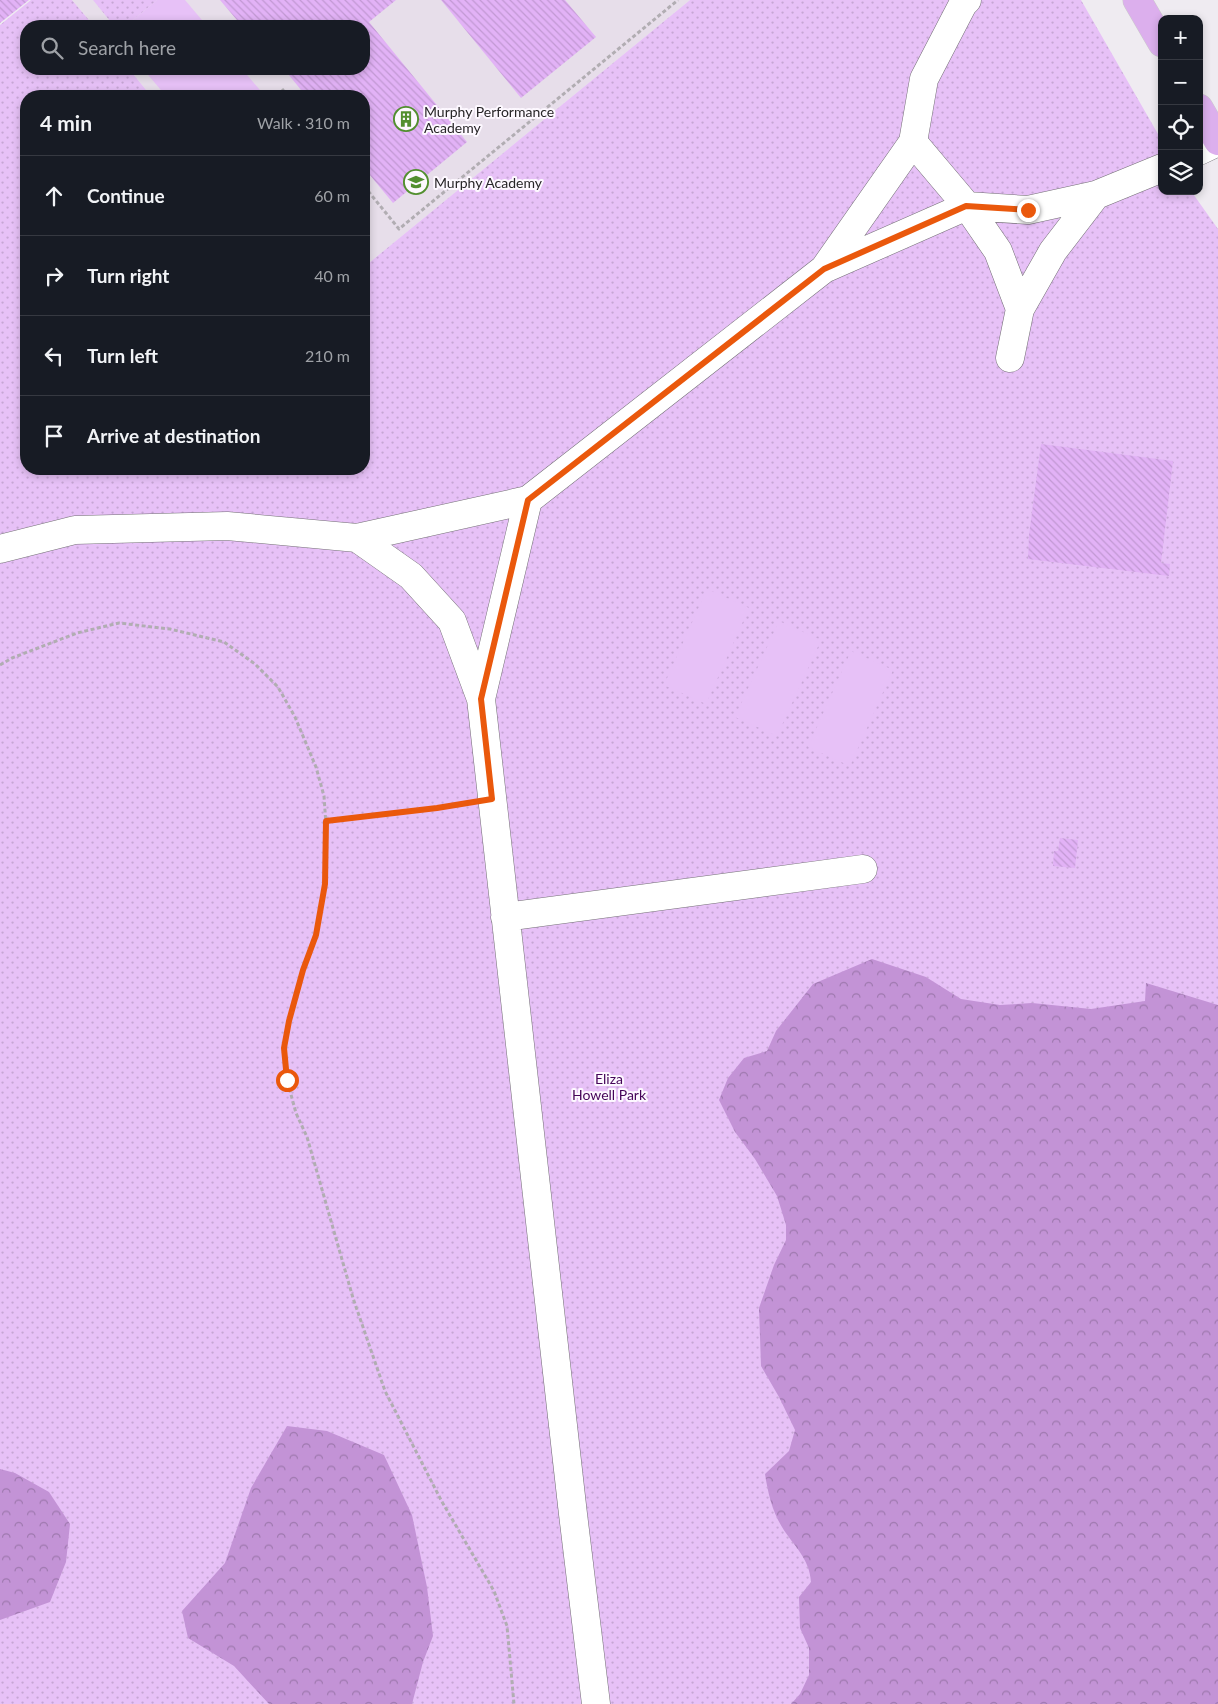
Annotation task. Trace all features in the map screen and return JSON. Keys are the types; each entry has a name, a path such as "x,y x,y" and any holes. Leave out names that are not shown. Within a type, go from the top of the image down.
{"main road":[{"path":"1137,0 1158,36"},
{"path":"1203,115 1218,142"}],"lane":[{"path":"824,269 914,142 924,78 963,4 967,0"},
{"path":"914,142 966,206 998,251 1020,309"},
{"path":"1201,150 1218,142"},
{"path":"0,549 75,530 227,526 356,538 528,500 824,269 966,206 1028,210 1096,195 1158,170"},
{"path":"1010,358 1020,309 1053,251 1096,195"},
{"path":"481,699 528,500"},
{"path":"356,538 411,576 452,621 481,699 572,1514 596,1704"},
{"path":"505,917 863,869"}],"path":[{"path":"370,193 400,229 678,0"},
{"path":"0,665 12,658 78,633 119,622 170,629 224,642 255,664 278,687 296,717 316,767 324,796 326,821 325,884 316,935 303,970 289,1021 284,1048 287,1080 296,1113 307,1137 353,1298 385,1391 441,1500 494,1591 507,1626 514,1704"},
{"path":"326,821 437,808 492,799"}],"shaded area":[{"name":"Murphy Academy","path":"72,0 690,0 370,262 370,90 146,90 134,75 370,75 370,20 89,20"}],"green space":[{"name":"Eliza Howell Park","path":"31,0 72,0 89,20 20,20 20,75 134,75 146,90 20,90 20,475 370,475 370,262 690,0 1081,0 1158,134 1158,195 1194,195 1218,229 1218,1704 0,1704 0,25"},
{"path":"93,0 157,0 133,20 109,20"},
{"path":"157,0 185,0 202,20 133,20"},
{"path":"148,75 247,75 260,90 161,90"},
{"path":"707,589 749,608 706,704 664,685"},
{"path":"779,621 821,640 777,736 735,717"},
{"path":"851,651 893,670 850,766 808,747"},
{"path":"872,959 926,977 961,999 1000,1005 1032,1003 1091,1009 1145,1001 1146,983 1218,1005 1218,1704 791,1704 800,1694 809,1675 809,1648 800,1628 799,1597 811,1582 810,1573 804,1559 776,1515 766,1481 765,1474 789,1451 795,1430 761,1366 759,1308 774,1265 786,1240 786,1225 777,1196 755,1159 735,1132 719,1100 728,1078 744,1058 767,1051 776,1031 813,984"},
{"path":"287,1426 327,1431 384,1455 412,1515 427,1587 433,1636 423,1662 412,1704 269,1704 234,1666 188,1638 182,1611 225,1563 251,1488"},
{"path":"0,1469 15,1473 49,1492 70,1524 66,1562 50,1602 0,1620"}],"building":[{"path":"0,0 29,0 0,23"},
{"name":"Murphy Performance Academy","path":"220,0 396,0 370,21 237,20"},
{"name":"Murphy Performance Academy","path":"441,0 565,0 596,37 521,98"},
{"name":"Murphy Performance Academy","path":"370,23 467,142 393,203 370,175 370,90 301,90 289,75 370,75"},
{"path":"1041,444 1173,461 1161,563 1170,564 1169,576 1028,559 1029,535"},
{"path":"1060,838 1078,840 1075,868 1053,866 1054,851 1058,851"}],"place":[{"name":"Murphy Performance Academy","path":"406,119"},
{"name":"Murphy Academy","path":"416,182"}],"route":[{"path":"287,1080 284,1048 289,1021 303,970 316,935 325,884 326,821 437,808 492,799 481,699 528,500 824,269 966,206 1028,210"}]}
